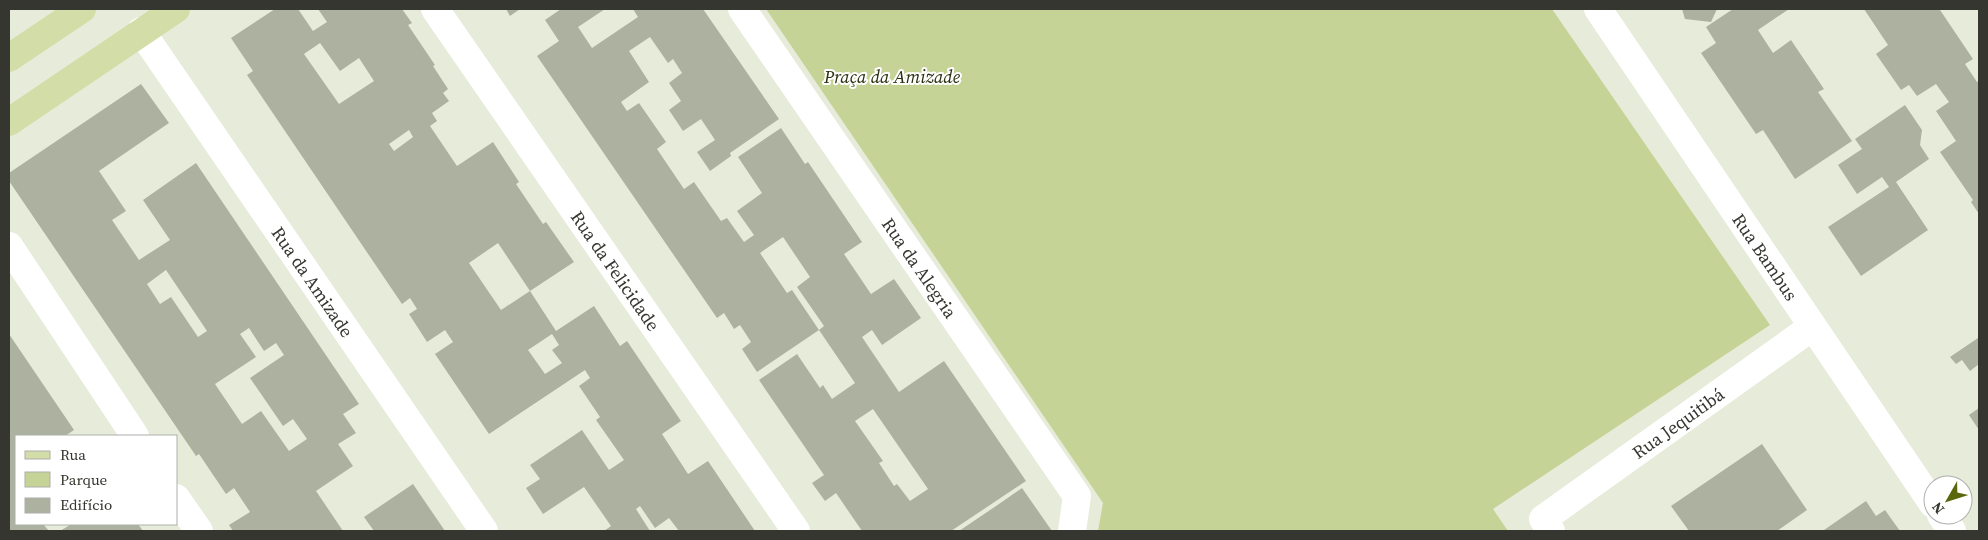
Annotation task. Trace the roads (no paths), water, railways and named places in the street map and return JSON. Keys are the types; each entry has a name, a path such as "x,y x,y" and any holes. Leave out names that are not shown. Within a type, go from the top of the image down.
{"main road":[{"path":"9,58 82,9"},
{"path":"9,122 176,9"}],"street":[{"name":"Rua da Felicidade","path":"435,9 796,531"},
{"name":"Rua da Alegria","path":"742,9 1078,496 1072,531"},
{"name":"Rua Bambus","path":"1598,9 1923,489"},
{"name":"Rua da Amizade","path":"141,31 484,531"},
{"path":"9,246 134,435"},
{"name":"Rua Jequitibá","path":"1547,525 1812,327"},
{"path":"178,501 198,531"}],"park label":[{"name":"Praça da Amizade","path":"892,76"}]}
